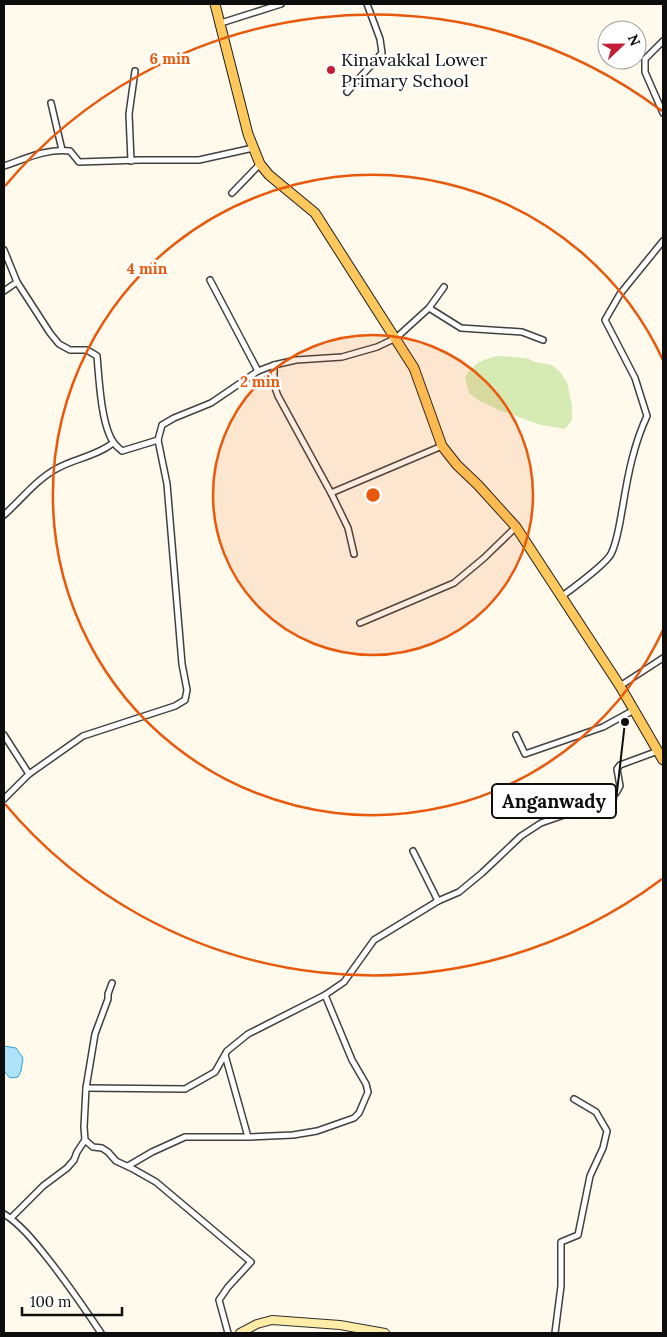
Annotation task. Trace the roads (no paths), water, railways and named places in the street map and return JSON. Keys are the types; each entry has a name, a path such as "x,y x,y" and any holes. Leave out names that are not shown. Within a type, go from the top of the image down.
{"main road":[{"path":"215,4 253,148 260,164 269,175 315,213 414,368 442,446 457,465 485,492 516,527 620,686 663,760"},
{"path":"240,1333 257,1324 272,1320 340,1325 385,1333"}],"street":[{"path":"221,23 282,4"},
{"path":"347,92 382,53 380,39 367,4"},
{"path":"663,41 645,59 644,72 663,113"},
{"path":"131,161 129,114 135,71"},
{"path":"51,103 62,150"},
{"path":"4,166 48,151 70,151 79,162 199,160 253,148"},
{"path":"232,193 260,164"},
{"path":"562,597 610,554 618,530 630,464 641,429 648,416 634,378 605,320 620,294 663,241"},
{"path":"4,250 17,282 59,344 70,350 86,350 97,356 106,426 113,442 122,451 158,440"},
{"path":"210,280 258,371"},
{"path":"4,291 17,282"},
{"path":"4,799 29,774 83,736 174,706 185,700 187,690 182,664 167,484 158,440 162,425 174,418 211,404 258,371 274,365 296,360 342,357 377,347 396,338 429,308 444,287"},
{"path":"429,308 461,328 522,332 543,340"},
{"path":"274,365 274,385 278,396 348,528 354,554"},
{"path":"4,515 37,483 57,468 101,452 113,442"},
{"path":"331,493 442,446"},
{"path":"360,623 454,583 484,558 516,527"},
{"path":"620,686 663,658"},
{"path":"516,735 525,754 603,727 634,710"},
{"path":"4,735 29,774"},
{"path":"86,1088 184,1088 215,1072 227,1051 248,1034 325,995 344,982 374,940 438,901 459,892 521,836 541,823 590,806 616,793 620,786 617,769 620,765 658,751"},
{"path":"413,851 438,901"},
{"path":"11,1218 43,1186 67,1168 74,1160 85,1140 86,1088 95,1034 112,983"},
{"path":"128,1166 152,1152 185,1138 293,1135 317,1131 354,1118 359,1113 368,1092 366,1084 352,1060 325,995"},
{"path":"225,1055 248,1136"},
{"path":"556,1333 561,1286 561,1242 578,1235 590,1176 603,1148 607,1131 596,1112 574,1099"},
{"path":"85,1140 93,1147 102,1148 108,1152 116,1161 156,1182 251,1262 228,1287 220,1300 228,1333"},
{"path":"4,1214 11,1218 30,1237 72,1290 101,1333"}],"water":[{"path":"4,1046 16,1048 23,1058 18,1077 10,1078 4,1071"}],"place":[{"name":"Kinavakkal Lower Primary School","path":"331,70"},
{"name":"Anganwady","path":"625,722"}]}
